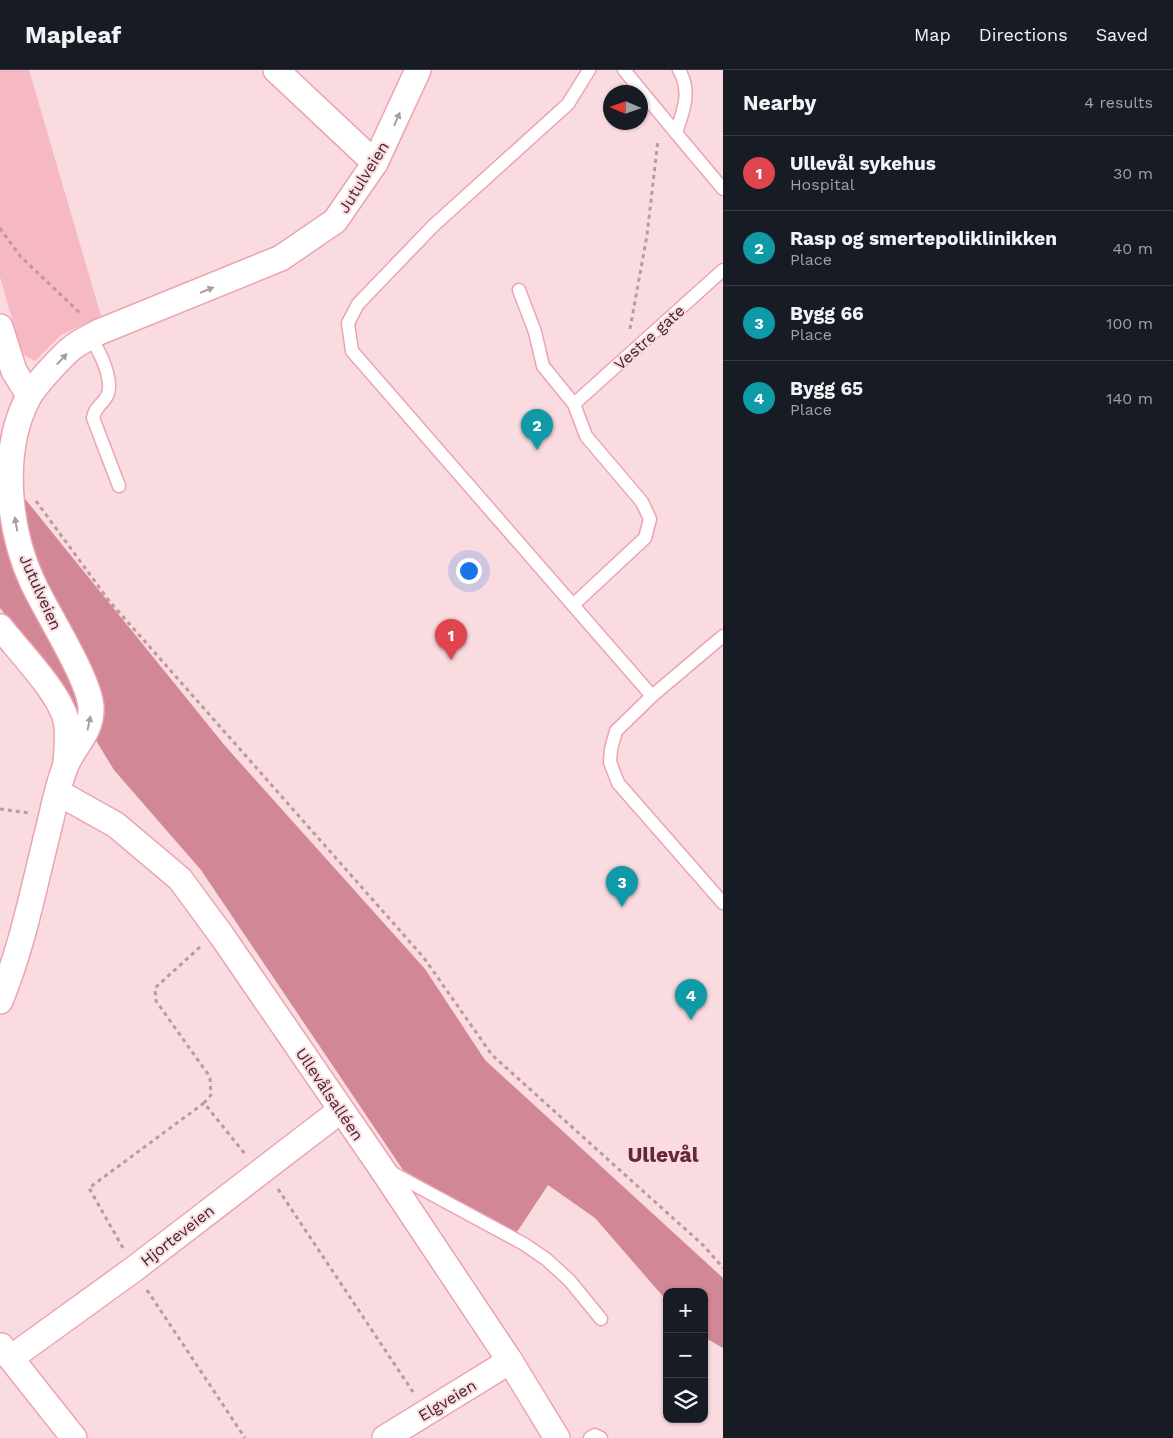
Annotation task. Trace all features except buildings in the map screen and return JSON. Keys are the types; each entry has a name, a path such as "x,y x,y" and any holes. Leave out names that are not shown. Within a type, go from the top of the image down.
{"street":[{"path":"276,70 375,163"},
{"name":"Jutulveien","path":"0,1001 13,969 26,925 66,765 87,731 91,705 83,682 32,580 15,524 12,497 12,458 18,421 29,395 75,345 94,335 281,258 335,220 375,163 418,70"},
{"path":"0,327 14,371 29,395"},
{"path":"0,627 56,698 65,718 68,734 66,765"},
{"name":"Ullevålsalléen","path":"59,793 116,826 180,879 222,936 380,1166 510,1361 557,1438"},
{"name":"Hjorteveien","path":"6,1352 134,1269 342,1110"},
{"path":"6,1352 74,1438"},
{"name":"Elgveien","path":"385,1438 510,1361"}],"lane":[{"path":"589,70 568,104 434,226 358,304 348,323 352,351 652,696"},
{"path":"624,70 723,189"},
{"path":"676,133 687,94 684,78 679,70"},
{"name":"Vestre gate","path":"574,404 723,270"},
{"path":"519,290 535,332 543,366 574,404 586,436 642,502 650,519 646,538 573,605"},
{"path":"94,335 103,360 109,388 106,399 95,409 93,418 119,486"},
{"path":"723,636 652,696 616,731 610,749 610,762 618,783 723,902"},
{"path":"380,1166 524,1244 546,1259 570,1281 601,1319"},
{"path":"590,1438 595,1435 601,1438"}],"path":[{"path":"623,360 647,235 658,139 658,112"},
{"path":"0,228 20,256 94,335"},
{"path":"35,500 110,602 424,958 492,1055 704,1246 723,1268"}],"shaded area":[{"path":"0,70 29,70 101,316 61,335 35,361 22,354 0,277"},
{"path":"0,468 226,747 425,969 485,1060 723,1278 723,1348 708,1339 708,1288 663,1288 663,1296 595,1218 548,1185 515,1235 403,1170 201,870 114,770 64,688 0,608"}],"place":[{"name":"Rasp og smertepoliklinikken","path":"537,450"},
{"name":"Ullevål sykehus","path":"451,660"},
{"name":"Bygg 66","path":"622,907"},
{"name":"Bygg 65","path":"691,1020"}],"district":[{"name":"Ullevål","path":"663,1155"}]}
